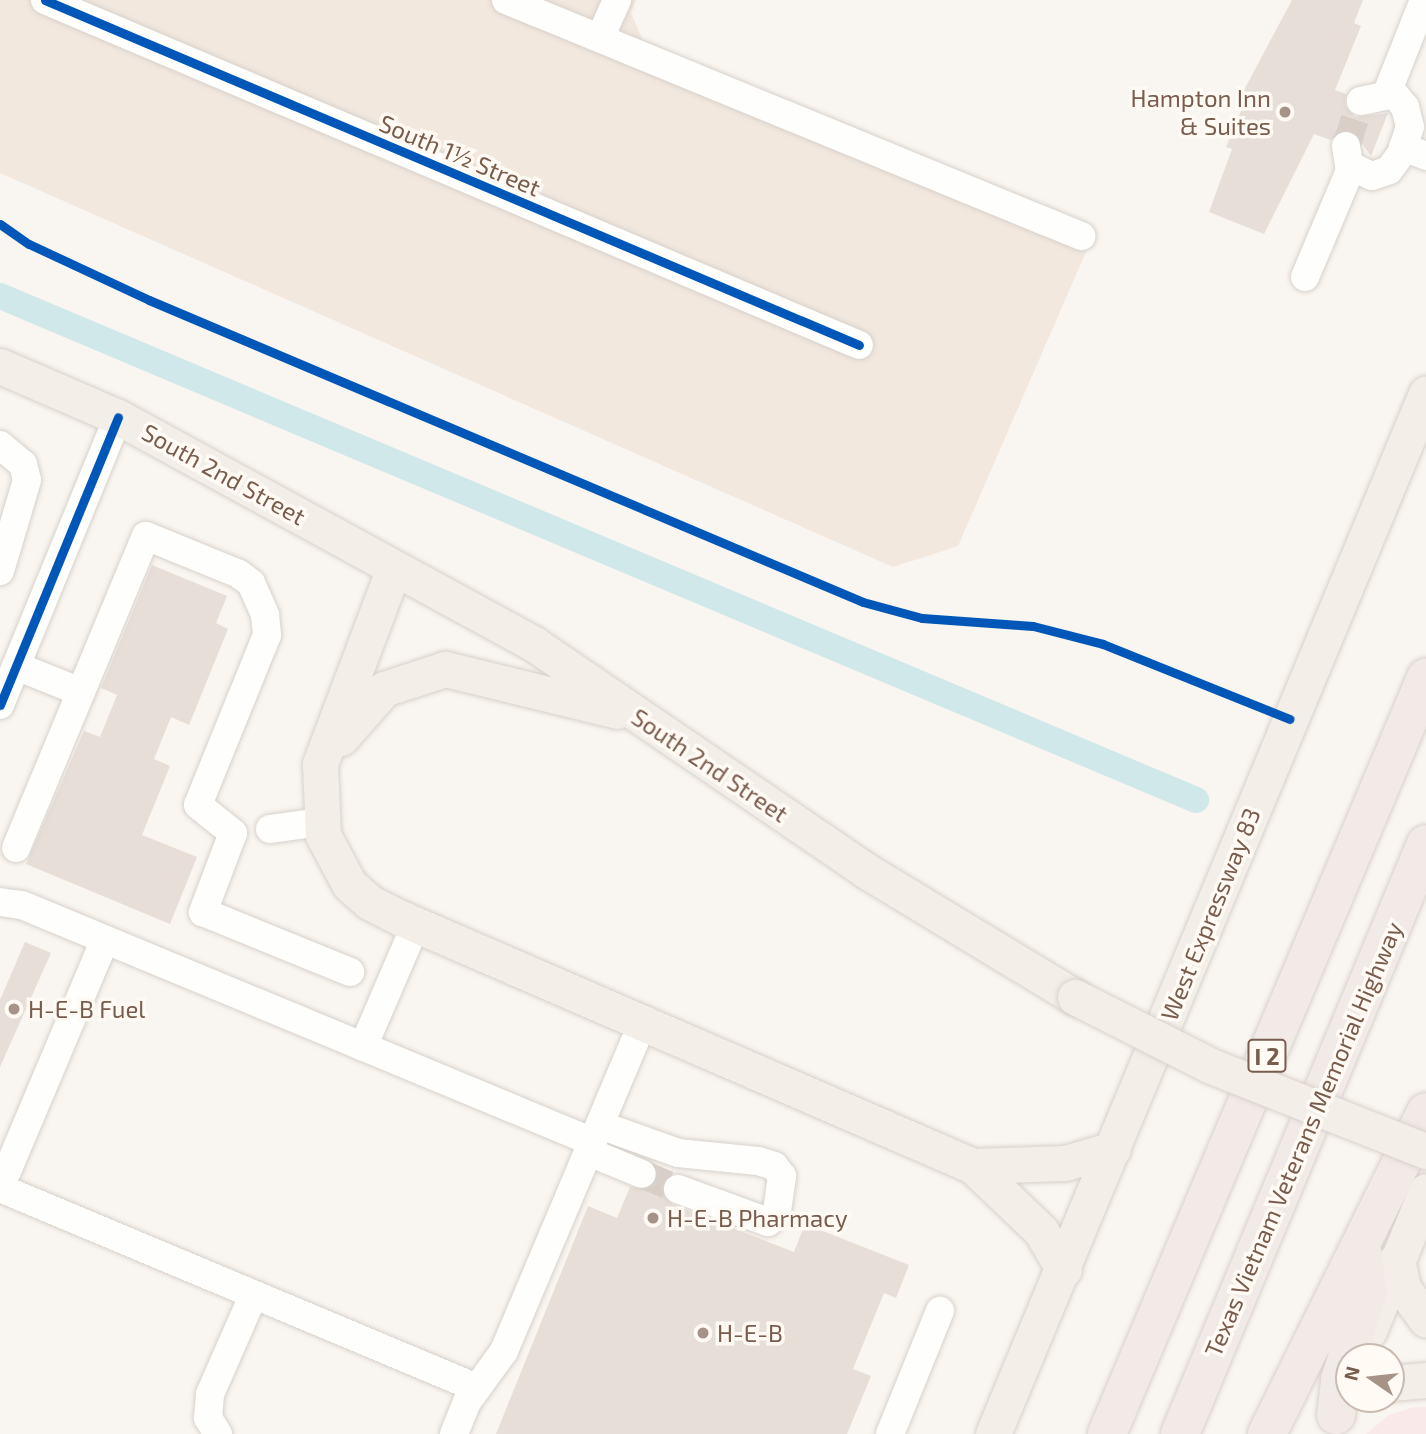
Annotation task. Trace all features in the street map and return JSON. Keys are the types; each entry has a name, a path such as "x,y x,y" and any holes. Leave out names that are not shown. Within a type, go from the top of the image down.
{"highway":[{"name":"I 2","path":"1107,1434 1426,678"},
{"name":"Texas Vietnam Veterans Memorial Highway","path":"1180,1434 1426,844"},
{"path":"1351,1343 1426,1112"},
{"path":"1267,1434 1380,1254"}],"main road":[{"name":"South 2nd Street","path":"0,366 118,417 534,644 865,870 1075,997 1211,1066 1426,1151"},
{"name":"West Expressway 83","path":"993,1434 1064,1270 1426,394"},
{"path":"394,568 323,753 317,787 321,822 349,884 401,917 642,1025 973,1166 1041,1231 1064,1270"},
{"path":"401,917 351,856 329,792 342,736 384,689 423,672 467,670 639,717"},
{"path":"973,1166 1065,1163 1113,1149"},
{"path":"1362,1343 1380,1254 1426,1191"},
{"path":"1380,1254 1426,1320"},
{"path":"1405,1382 1426,1380"}],"street":[{"name":"South 1½ Street","path":"45,0 859,345"},
{"path":"506,0 1082,236"},
{"path":"600,38 617,0"},
{"path":"1305,277 1349,157 1372,176 1389,170 1415,151 1405,107 1374,97 1424,0"},
{"path":"0,705 118,417"},
{"path":"0,445 23,464 27,480 0,571"},
{"path":"16,848 146,536 251,583 267,635 198,805 249,831 321,822"},
{"path":"16,666 81,692"},
{"path":"249,831 203,912 350,972"},
{"path":"0,902 22,905 594,1140 766,1163 782,1177 777,1213 768,1222 678,1189"},
{"path":"363,1047 401,917"},
{"path":"105,940 0,1188 477,1388"},
{"path":"454,1434 477,1388 504,1351 642,1025"},
{"path":"594,1140 642,1174"},
{"path":"218,1434 208,1418 209,1394 253,1296"},
{"path":"890,1434 940,1311"}],"shaded area":[{"path":"0,0 636,0 631,12 645,46 1095,231 958,546 893,567 0,173"},
{"path":"1426,1407 1426,1434 1366,1434 1389,1415 1405,1413 1405,1410"}],"building":[{"name":"Hampton Inn & Suites","path":"1292,0 1363,0 1354,23 1361,26 1335,90 1346,94 1345,105 1355,117 1388,113 1371,156 1353,131 1343,130 1331,140 1314,134 1264,234 1209,212 1232,149 1226,147 1247,96 1243,92"},
{"path":"152,565 227,596 216,623 228,629 189,725 171,717 154,759 170,766 142,835 197,857 170,924 26,864 84,731 100,737 117,695 101,688"},
{"name":"H-E-B Fuel","path":"25,942 51,953 0,1067 0,1000"},
{"name":"H-E-B","path":"657,1168 671,1174 662,1191 672,1204 794,1252 805,1224 909,1265 896,1298 884,1293 853,1369 871,1376 847,1434 496,1434 588,1206 617,1218 630,1187 652,1188"}],"waterway":[{"path":"0,296 1196,800"}],"tunnel":[{"path":"1346,146 1361,101"},
{"path":"642,1174 678,1189"}],"cycle path":[{"path":"45,0 859,345"},
{"path":"0,224 29,244 149,300 863,602 922,618 1033,626 1103,644 1290,719"},
{"path":"0,705 118,417"}],"place":[{"name":"Hampton Inn & Suites","path":"1285,112"},
{"name":"H-E-B Fuel","path":"14,1009"},
{"name":"H-E-B Pharmacy","path":"653,1218"},
{"name":"H-E-B","path":"703,1333"}]}
